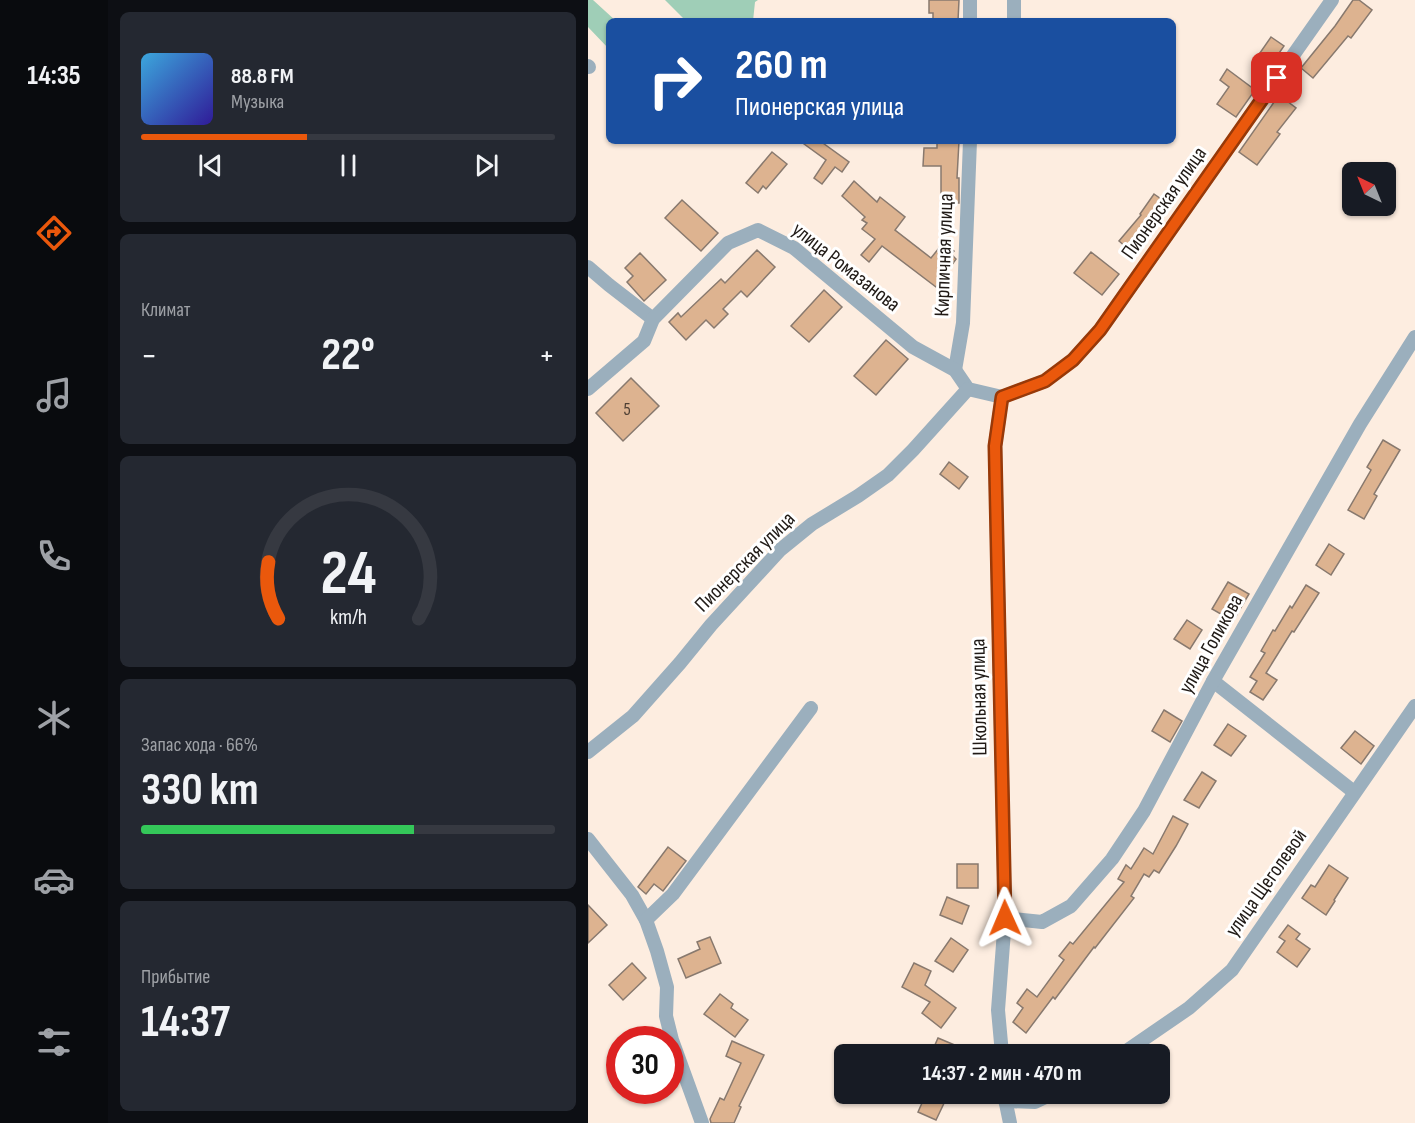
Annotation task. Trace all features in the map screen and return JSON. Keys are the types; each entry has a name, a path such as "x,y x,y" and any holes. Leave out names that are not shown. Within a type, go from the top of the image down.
{"street":[{"path":"970,0 970,18"},
{"path":"1014,0 1014,18"},
{"name":"Пионерская улица","path":"1002,397 1045,381 1073,360 1100,330 1332,0"},
{"name":"Кирпичная улица","path":"955,370 963,323 970,144"},
{"name":"улица Ромазанова","path":"588,389 644,341 653,319 728,243 758,230 794,248 913,347 955,370"},
{"path":"588,267 653,319"},
{"name":"улица Голикова","path":"1005,918 1042,922 1071,906 1112,859 1144,811 1213,681 1360,423 1415,337"},
{"path":"955,370 968,389 1002,397"},
{"name":"Пионерская улица","path":"588,752 633,716 711,625 780,550 812,524 888,475 968,389"},
{"name":"Школьная улица","path":"1001,1044 998,1010 1005,918 995,446 1002,397"},
{"path":"1213,681 1354,792"},
{"name":"улица Щеголевой","path":"1137,1044 1189,1008 1232,970 1415,706"},
{"path":"646,920 673,894 812,708"},
{"path":"588,839 632,895 646,920 667,987 666,1016 672,1040 702,1123"},
{"path":"1006,1104 1010,1123"}],"green space":[{"path":"588,0 593,0 613,18 606,18 606,46 588,27"},
{"path":"665,0 758,0 755,2 753,18 683,18"}],"building":[{"path":"929,0 959,0 958,18 933,18 933,13 929,13"},
{"path":"1353,0 1359,0 1372,10 1351,38 1348,36 1313,78 1301,68"},
{"path":"1271,37 1284,46 1268,69 1255,60"},
{"path":"1227,69 1255,90 1236,117 1217,104 1229,87 1220,80"},
{"path":"1279,95 1296,108 1277,132 1280,134 1257,165 1239,152"},
{"path":"804,144 824,144 849,162 842,172 835,167 822,184 814,178 826,160"},
{"path":"937,144 959,144 957,178 959,178 959,203 941,203 941,166 923,166 924,148 937,148"},
{"path":"772,152 787,164 766,189 763,186 758,193 746,183"},
{"path":"854,181 877,202 880,197 905,217 895,230 931,258 943,243 954,251 951,254 956,259 936,287 882,246 869,262 861,255 875,239 862,229 867,223 862,220 865,217 842,196"},
{"path":"1154,194 1168,204 1147,232 1151,235 1134,254 1119,241 1141,215"},
{"path":"682,200 718,233 701,251 665,218"},
{"path":"757,250 775,267 747,297 741,291 723,309 728,314 714,328 706,320 686,340 669,322 678,313 681,317 721,279 725,283"},
{"path":"1091,252 1119,274 1102,295 1074,273"},
{"path":"640,253 666,280 644,301 627,282 633,276 625,268"},
{"path":"824,290 842,307 809,342 791,326"},
{"path":"886,340 908,359 876,395 854,376"},
{"path":"631,378 659,406 623,441 596,413"},
{"path":"1383,440 1400,450 1374,494 1377,496 1364,519 1348,510 1371,470 1367,467"},
{"path":"949,462 968,477 959,489 940,474"},
{"path":"1329,544 1344,554 1331,575 1316,565"},
{"path":"1228,582 1249,594 1233,621 1212,609"},
{"path":"1306,585 1319,593 1266,673 1277,680 1263,700 1250,692 1257,681 1250,677 1265,653 1261,651 1273,630 1275,631 1290,606 1292,608"},
{"path":"1187,620 1202,630 1190,649 1174,639"},
{"path":"1164,710 1182,721 1170,742 1152,731"},
{"path":"1228,724 1246,736 1231,756 1214,745"},
{"path":"1355,731 1374,746 1361,764 1341,748"},
{"path":"1202,772 1216,781 1199,808 1184,800"},
{"path":"1173,816 1188,824 1159,873 1154,870 1149,877 1144,874 1131,896 1134,898 1026,1033 1013,1022 1023,1008 1017,1003 1027,989 1037,997 1064,960 1059,956 1070,942 1073,944 1124,882 1118,879 1126,865 1131,869 1144,848 1153,854"},
{"path":"668,847 686,861 663,891 654,884 646,894 638,887"},
{"path":"957,864 978,864 978,888 957,888"},
{"path":"1329,865 1348,878 1326,915 1302,898 1311,885 1315,887"},
{"path":"947,897 969,906 962,924 940,915"},
{"path":"588,905 607,925 588,943"},
{"path":"1288,925 1300,934 1296,939 1310,949 1297,967 1277,952 1285,941 1279,937"},
{"path":"710,937 721,963 686,978 678,959 700,949 697,942"},
{"path":"951,938 968,950 953,972 935,961"},
{"path":"632,963 646,978 623,1000 609,985"},
{"path":"914,963 931,971 925,985 956,1008 941,1028 922,1013 930,1002 902,987"},
{"path":"720,994 733,1004 731,1008 748,1020 735,1037 704,1014"},
{"path":"938,1038 952,1044 935,1044"},
{"path":"732,1041 764,1055 739,1106 741,1107 734,1123 711,1123 710,1119 720,1098 724,1100 741,1063 726,1056"},
{"path":"922,1104 944,1104 936,1120 918,1112"}],"route":[{"path":"1005,918 995,446 1002,397 1045,381 1073,360 1100,330 1277,78"}]}
